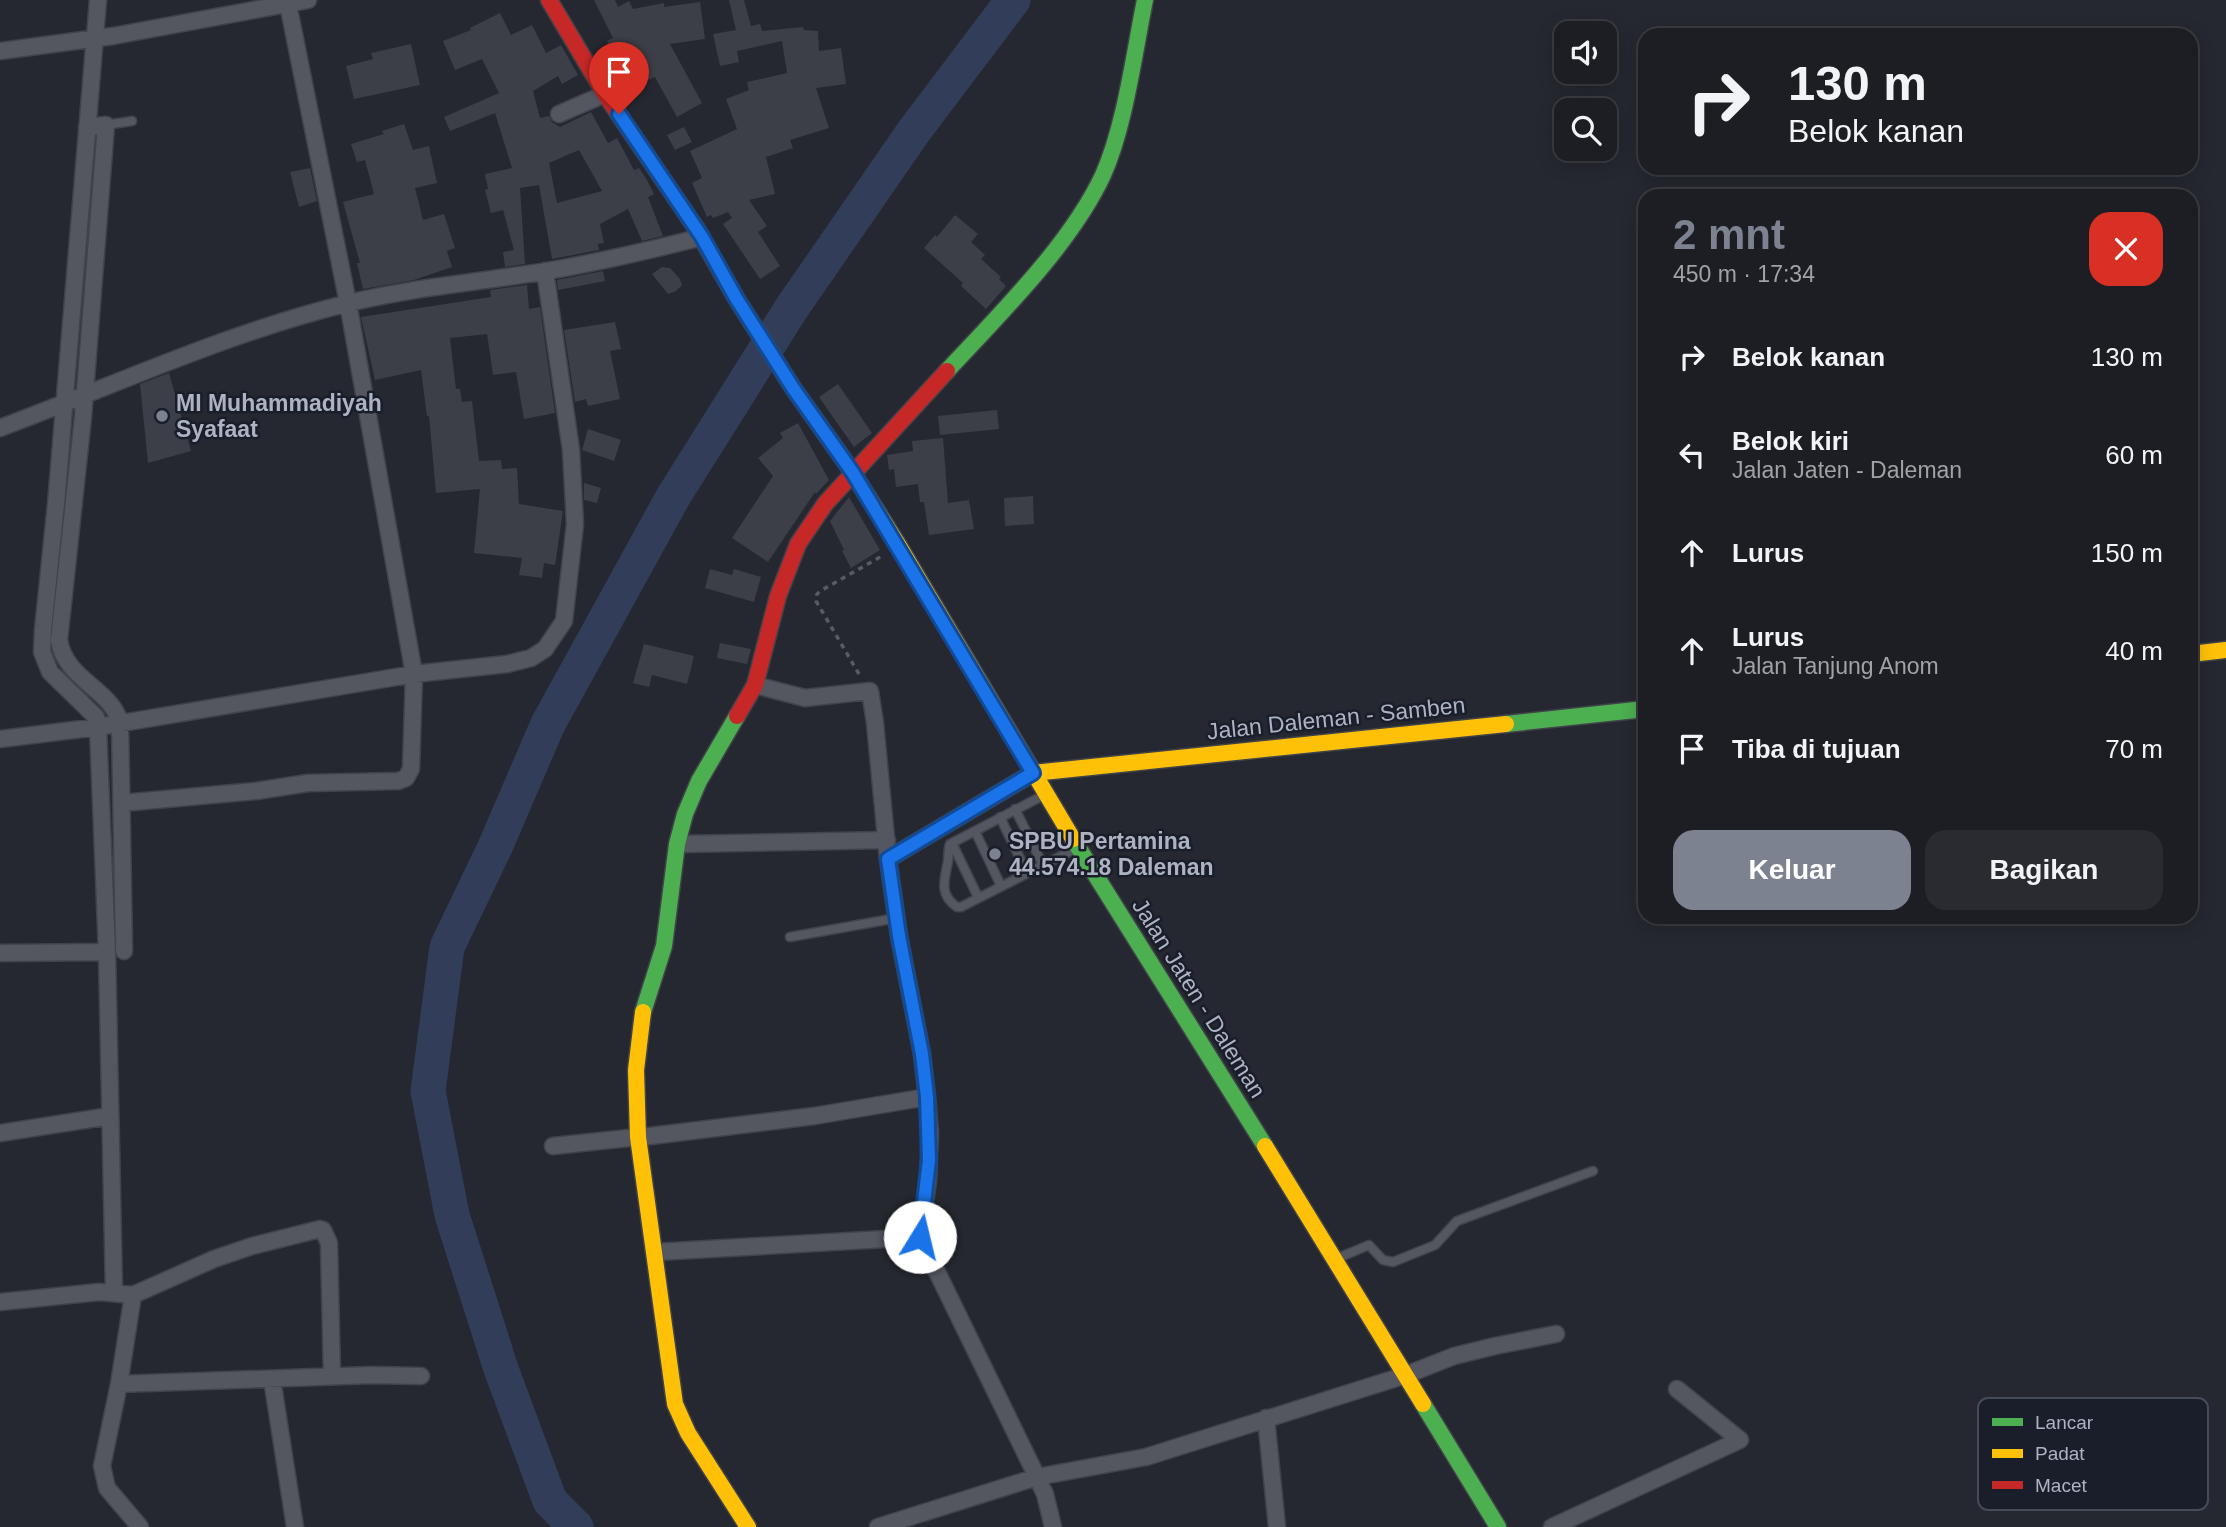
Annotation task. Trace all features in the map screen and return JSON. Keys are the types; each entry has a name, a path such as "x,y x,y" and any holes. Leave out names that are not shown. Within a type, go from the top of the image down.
{"main road":[{"name":"Jalan Jaten - Daleman","path":"549,0 605,94 702,237 736,298 793,388 853,473 899,546 1078,848 1499,1527"},
{"path":"748,1527 688,1433 675,1404 662,1251 643,1137 636,1070 643,1012 661,961 666,936 685,814 699,781 755,685 778,596 798,544 825,504 1028,281 1083,208 1102,177 1115,143 1145,0"},
{"path":"2198,653 2226,650"},
{"name":"Jalan Daleman - Samben","path":"1033,773 1638,710"}],"street":[{"path":"98,0 100,38 97,126 88,237 73,401 42,652 50,673 96,717 109,725 122,803 124,951"},
{"path":"0,51 100,38 243,7 308,0"},
{"path":"122,803 256,791 307,783 398,781 406,778 411,764 414,674 348,303 288,4"},
{"path":"559,114 605,94"},
{"path":"88,237 73,401 60,640 65,661 114,709 109,725 107,952 110,1116 123,1294 119,1384 104,1452 103,1477 119,1506 140,1527"},
{"path":"0,428 252,331 348,303 439,284 545,271 615,258 702,237"},
{"path":"0,739 109,725 414,674 507,664 531,658 545,649 564,621 575,524 571,450 545,271"},
{"path":"755,685 805,698 870,691 888,859 927,1097 929,1171 920,1237 1045,1494 1053,1527"},
{"path":"888,859 1033,773"},
{"path":"682,844 887,840"},
{"path":"0,953 107,952"},
{"path":"553,1146 814,1116 927,1097"},
{"path":"0,1133 110,1116"},
{"path":"0,1302 123,1294 252,1246 320,1229 329,1243 332,1376"},
{"path":"662,1251 920,1237"},
{"path":"878,1527 1037,1477 1146,1457 1406,1375 1454,1356 1556,1334"},
{"path":"119,1384 332,1376 421,1376"},
{"path":"272,1378 295,1527"},
{"path":"1552,1527 1740,1440 1678,1389"},
{"path":"1266,1418 1277,1527"}],"lane":[{"path":"97,126 132,121"},
{"path":"1046,794 948,846 949,858 943,880 948,900 961,907 1078,848"},
{"path":"1015,810 1042,865"},
{"path":"1000,817 1027,873"},
{"path":"975,831 1001,886"},
{"path":"951,843 978,897"},
{"path":"790,937 897,918"},
{"path":"1335,1259 1369,1245 1383,1260 1393,1262 1435,1245 1457,1221 1593,1171"}],"path":[{"path":"870,691 816,601 817,594 899,546"}],"building":[{"path":"594,0 615,0 618,7 629,1 633,9 664,3 664,7 700,2 705,39 670,44 702,103 677,117 655,77 641,83 627,53 616,58 607,41 613,38"},
{"path":"729,0 744,0 751,26 760,24 762,31 803,27 804,30 818,31 819,51 841,48 846,84 816,88 829,128 790,140 793,148 766,157 775,194 749,200 767,226 758,232 780,266 760,279 723,224 732,218 728,212 713,218 711,215 707,217 692,183 702,178 690,151 737,129 726,99 749,90 747,82 787,73 782,41 737,51 739,62 720,66 713,34 736,30"},
{"path":"500,13 511,35 532,25 546,53 561,45 578,75 562,84 558,76 533,91 540,118 549,116 552,122 560,127 591,112 608,143 617,138 634,170 639,168 647,180 654,194 648,197 663,236 642,241 628,209 600,224 604,243 598,244 599,250 552,259 539,185 520,188 525,264 505,267 503,252 514,250 503,210 491,213 485,190 488,189 485,174 512,168 495,113 450,131 444,117 499,93 482,59 455,70 443,41 471,30 470,28","holes":["579,150 602,191 557,203 549,163"]},
{"path":"411,44 420,85 354,99 346,66 373,59 371,53"},
{"path":"404,124 413,150 429,146 437,183 415,188 423,220 444,214 455,248 447,251 452,267 414,280 363,289 357,263 360,263 343,202 374,194 365,160 357,162 351,144 384,134 382,131"},
{"path":"684,127 692,142 675,150 667,135"},
{"path":"310,168 317,201 299,207 290,172"},
{"path":"955,215 978,234 971,242 985,255 981,259 1001,277 999,279 1006,286 986,309 961,286 963,283 924,248"},
{"path":"662,267 670,268 680,279 682,285 676,291 668,294 652,274"},
{"path":"603,271 605,281 558,290 557,280"},
{"path":"527,285 529,309 540,307 555,413 524,419 516,372 493,375 487,334 450,338 456,389 460,389 462,402 472,401 479,461 501,460 502,469 517,468 519,504 563,511 555,565 544,563 542,578 519,575 522,558 474,553 480,489 436,493 429,416 421,370 375,380 361,317 491,297 490,290"},
{"path":"615,322 621,349 610,351 620,399 588,406 586,399 575,402 564,330"},
{"name":"MI Muhammadiyah Syafaat","path":"169,373 191,451 148,463 140,384"},
{"path":"838,384 872,433 854,447 819,397"},
{"path":"997,410 999,429 940,435 938,416"},
{"path":"798,423 829,480 816,494 815,492 768,562 732,538 773,476 758,458 783,438 780,433"},
{"path":"588,429 621,440 614,461 582,450"},
{"path":"943,438 948,503 969,500 974,529 929,535 918,484 896,487 894,469 889,470 887,455 913,451 912,441"},
{"path":"584,483 601,488 597,503 584,500"},
{"path":"1033,496 1034,524 1005,526 1004,498"},
{"path":"849,497 880,550 851,568 830,521"},
{"path":"710,569 732,575 734,569 761,577 754,602 705,588"},
{"path":"720,643 751,649 747,664 717,658"},
{"path":"644,644 694,656 687,684 652,675 649,687 633,683"}],"waterway":[{"path":"576,1527 550,1501 501,1369 452,1215 428,1091 447,947 495,847 548,724 673,497 791,309 914,131 1013,0"}],"traffic: fast":[{"path":"947,371 1011,303 1053,253 1089,201 1103,175 1117,135 1145,0"},
{"path":"696,228 793,388 851,470"},
{"path":"1506,724 1638,710"},
{"path":"643,1012 664,946 677,844 685,814 699,781 737,716"},
{"path":"1073,839 1265,1146"},
{"path":"1423,1404 1498,1527"}],"traffic: slow":[{"path":"851,470 1073,839"},
{"path":"2198,653 2226,650"},
{"path":"1033,773 1506,724"},
{"path":"643,1012 636,1070 638,1137 675,1404 688,1433 748,1527"},
{"path":"1265,1146 1423,1404"}],"traffic: jam":[{"path":"549,0 605,94 696,228"},
{"path":"737,716 755,685 778,596 798,544 825,504 947,371"}],"place":[{"name":"MI Muhammadiyah Syafaat","path":"162,416"},
{"name":"SPBU Pertamina 44.574.18 Daleman","path":"995,854"}],"route":[{"path":"619,114 702,237 736,298 793,388 853,473 899,546 1033,773 888,859 927,1097 930,1133 928,1181 920,1237"}]}
